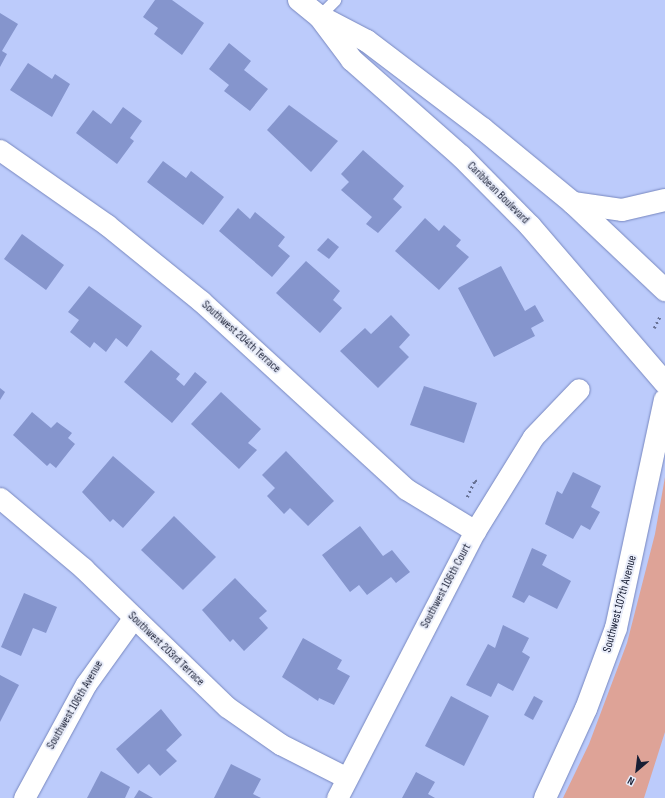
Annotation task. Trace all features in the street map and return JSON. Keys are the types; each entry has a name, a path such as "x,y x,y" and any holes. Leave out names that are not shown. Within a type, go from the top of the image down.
{"street":[{"name":"Caribbean Boulevard","path":"299,0 319,16 367,41 410,72 573,203 665,290"},
{"name":"Caribbean Boulevard","path":"319,16 352,60 461,156 530,226 665,383"},
{"name":"Southwest 204th Terrace","path":"0,150 107,225 201,301 406,489 475,531"},
{"path":"573,203 622,210 665,200"},
{"name":"Southwest 106th Court","path":"337,798 475,531 533,437 579,389"},
{"name":"Southwest 107th Avenue","path":"545,798 586,710 616,628 660,436 665,400"},
{"name":"Southwest 203rd Terrace","path":"0,498 83,568 246,722 347,778"},
{"name":"Southwest 106th Avenue","path":"24,798 86,684 134,617"}],"lane":[{"path":"319,16 335,0"}],"path":[{"path":"654,328 660,316"}],"shaded area":[{"path":"665,477 665,732 644,798 563,798 589,744 627,643 655,534"}],"building":[{"path":"155,0 172,0 204,23 182,55 154,34 158,28 143,17"},
{"path":"0,13 18,24 2,51 7,54 0,67"},
{"path":"229,43 251,61 244,70 268,89 250,111 224,91 229,85 209,69"},
{"path":"28,63 52,79 55,74 70,84 52,117 10,90"},
{"path":"289,105 338,141 311,172 267,130"},
{"path":"123,107 142,121 130,138 134,141 117,164 76,133 93,110 111,124"},
{"path":"363,150 404,186 393,199 402,207 378,233 366,224 372,217 341,190 349,182 341,174"},
{"path":"163,161 186,178 191,171 224,197 203,225 147,182"},
{"path":"238,208 250,219 255,212 285,237 278,246 290,256 272,277 219,231"},
{"path":"425,218 439,231 444,225 461,240 456,246 469,257 439,290 395,251"},
{"path":"22,234 64,265 46,290 4,259"},
{"path":"328,238 339,247 329,259 317,250"},
{"path":"306,261 340,291 333,300 342,308 320,333 276,293"},
{"path":"501,266 525,311 535,305 544,321 531,328 535,336 494,357 458,288"},
{"path":"89,286 142,326 127,347 116,338 106,352 94,342 90,348 70,332 79,320 68,312"},
{"path":"391,315 410,335 399,347 409,357 378,388 340,351 365,328 371,334"},
{"path":"151,350 180,374 176,379 184,386 195,372 207,382 172,423 124,382"},
{"path":"424,386 477,403 464,443 410,425"},
{"path":"0,388 5,392 0,400"},
{"path":"221,392 261,429 248,443 257,450 239,469 191,424"},
{"path":"32,412 51,428 57,422 72,433 68,438 75,444 56,468 50,463 47,466 13,435"},
{"path":"286,451 334,501 308,526 290,508 284,514 267,496 275,488 262,475"},
{"path":"113,456 155,492 123,528 113,519 110,522 82,492"},
{"path":"573,472 601,486 591,507 600,512 590,530 581,525 573,539 545,524 557,491 562,494"},
{"path":"174,516 216,557 183,590 141,550"},
{"path":"360,526 383,556 392,550 410,572 396,583 391,577 367,595 359,585 350,592 322,555"},
{"path":"532,548 547,555 542,565 571,581 557,609 529,595 524,603 512,597"},
{"path":"235,578 267,611 259,618 268,628 244,651 233,639 230,642 202,610"},
{"path":"24,593 57,607 46,633 33,628 21,656 1,647"},
{"path":"503,625 529,638 522,652 530,657 513,691 498,683 491,697 466,685 488,644 495,648"},
{"path":"303,638 342,660 337,669 350,676 334,705 319,698 318,701 282,677"},
{"path":"0,675 19,685 0,722"},
{"path":"451,696 489,716 464,766 425,746"},
{"path":"534,696 543,701 533,720 524,715"},
{"path":"161,709 182,735 166,750 177,761 160,776 149,764 138,774 116,749"},
{"path":"231,764 261,779 253,794 261,798 214,798"},
{"path":"101,771 130,787 125,798 87,798"},
{"path":"416,772 435,782 428,794 435,798 402,798"},
{"path":"139,790 153,798 134,798"}]}
